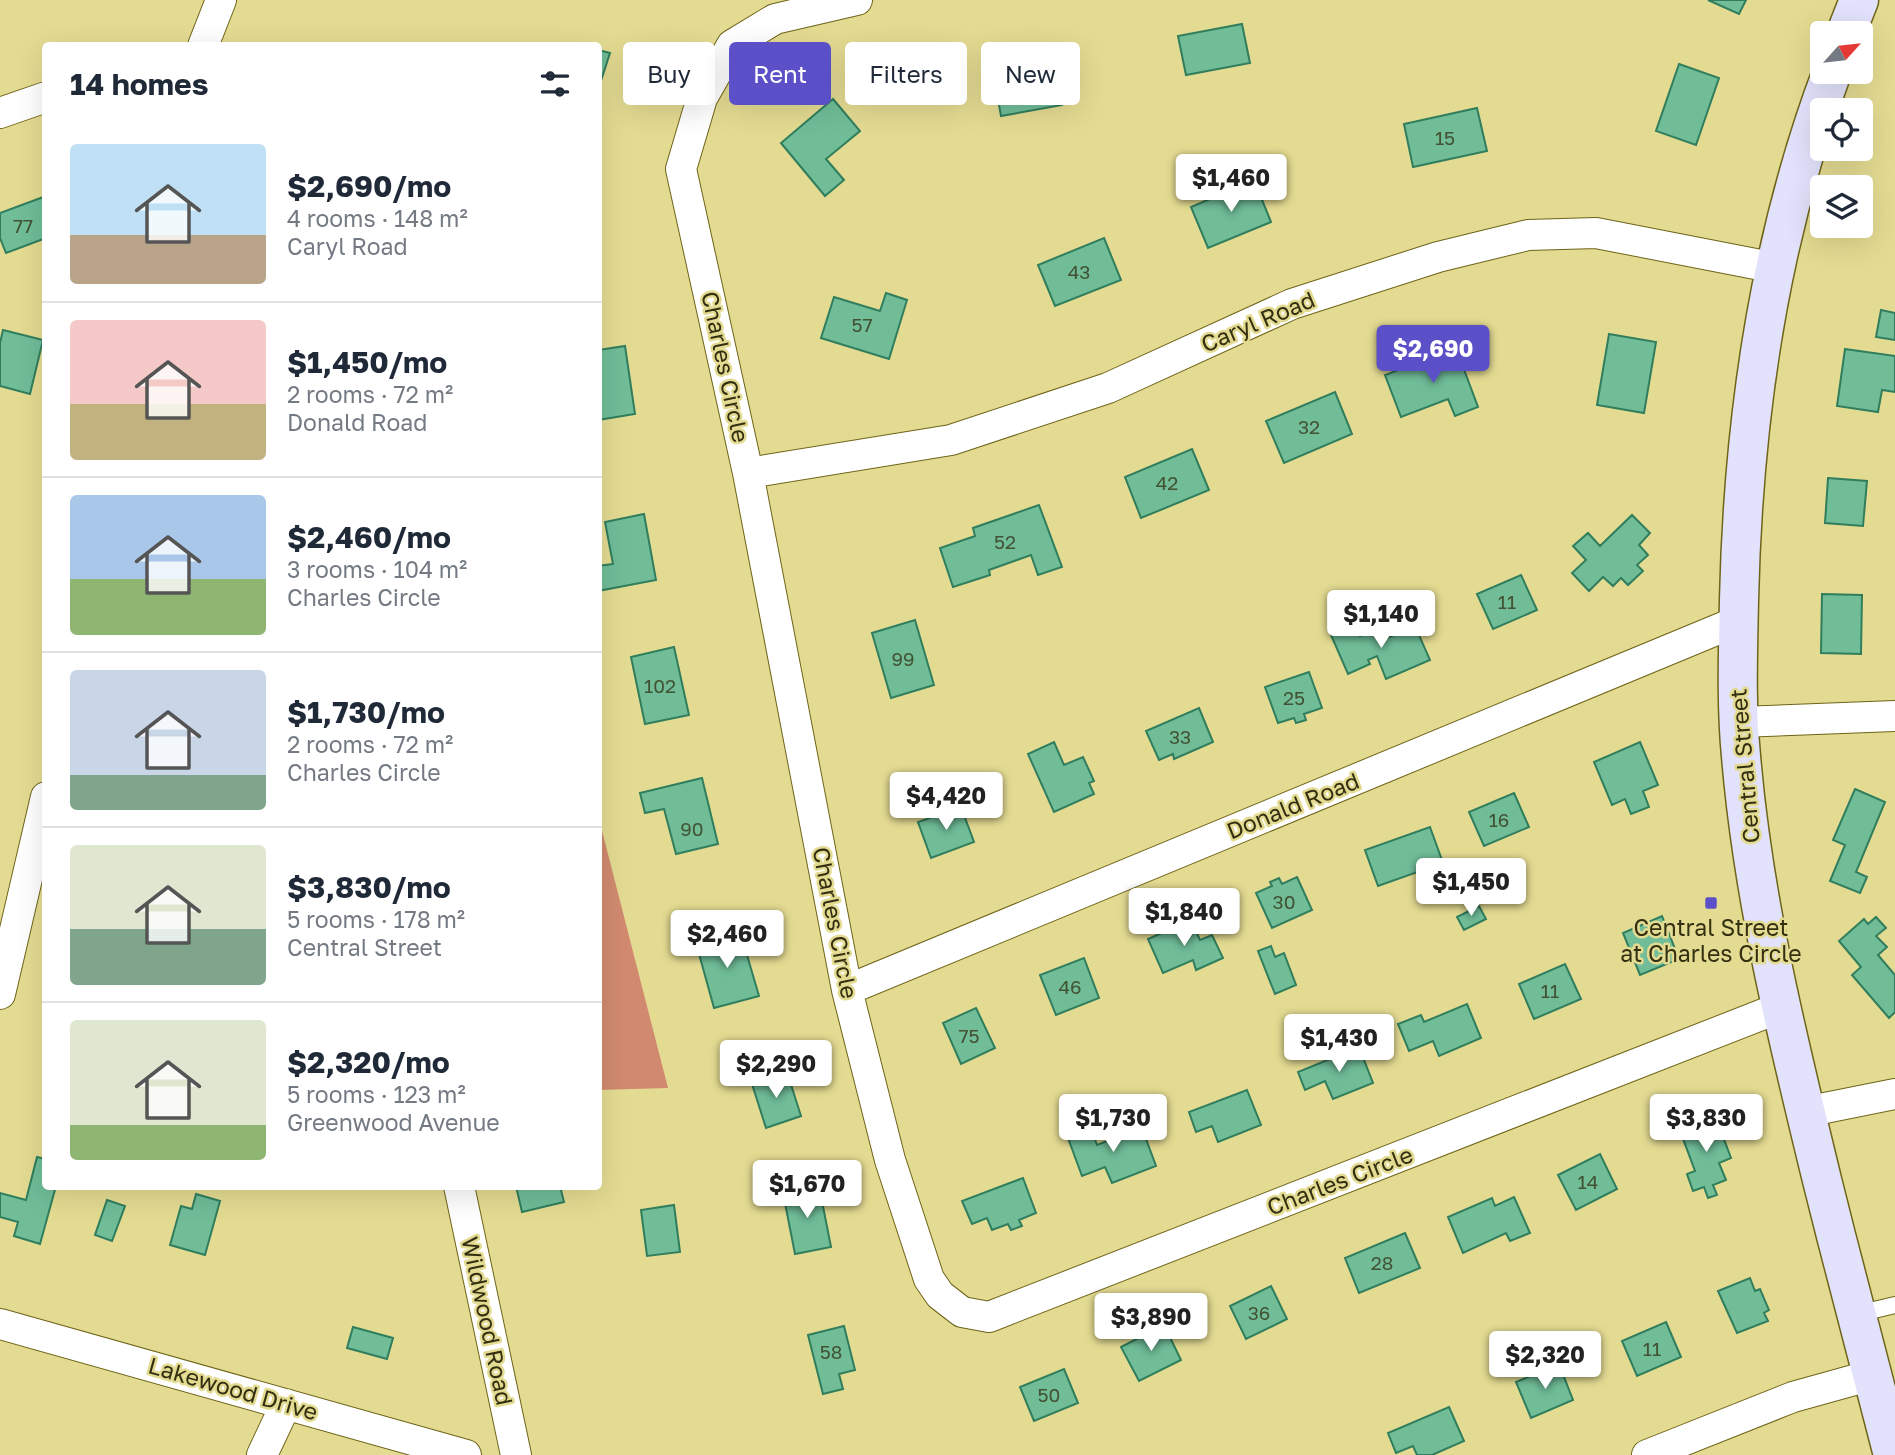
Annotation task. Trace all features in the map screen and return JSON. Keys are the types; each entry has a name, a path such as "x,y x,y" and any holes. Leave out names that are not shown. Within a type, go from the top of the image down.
{"main road":[{"path":"1851,21 1859,0"},
{"name":"Central Street","path":"1828,84 1797,178 1776,268 1751,419 1740,553 1739,722 1747,814 1779,1009 1893,1455"}],"street":[{"path":"205,42 221,0"},
{"name":"Charles Circle","path":"857,0 775,19 732,45 702,98 681,169 748,473 847,990 890,1160 929,1279 940,1295 962,1312 989,1317 1779,1009"},
{"path":"0,113 42,98"},
{"name":"Caryl Road","path":"748,473 951,440 1108,388 1292,304 1438,257 1528,235 1596,233 1776,268"},
{"name":"Donald Road","path":"847,990 1738,621"},
{"path":"1739,722 1895,716"},
{"path":"0,994 42,814"},
{"path":"1805,1112 1895,1094"},
{"name":"Wildwood Road","path":"460,1190 516,1455"},
{"name":"Lakewood Drive","path":"0,1324 466,1455"},
{"path":"1647,1455 1793,1397 1872,1376"},
{"path":"262,1455 286,1404"}],"lane":[{"path":"1856,1315 1895,1305"}],"shaded area":[{"path":"602,831 668,1088 602,1090"}],"building":[{"path":"1708,0 1746,0 1739,14"},
{"path":"1242,24 1250,63 1186,75 1178,36"},
{"path":"602,51 610,53 602,78"},
{"path":"1679,64 1719,78 1696,145 1656,131"},
{"path":"833,99 860,131 826,159 844,180 825,196 781,143 826,105 831,105"},
{"path":"999,105 1062,105 1001,116"},
{"path":"1477,108 1487,151 1413,167 1404,124"},
{"path":"1254,180 1271,222 1208,248 1191,207"},
{"path":"42,197 42,240 6,253 0,238 0,213"},
{"path":"1104,238 1121,280 1055,306 1038,265"},
{"path":"886,293 907,300 889,359 821,338 834,297 880,311"},
{"path":"1881,310 1895,313 1895,340 1876,337"},
{"path":"3,330 42,340 30,394 0,386 0,343"},
{"path":"1609,334 1656,342 1644,413 1597,405"},
{"path":"625,346 635,414 602,419 602,349"},
{"path":"1456,348 1478,407 1455,416 1448,399 1401,417 1385,375"},
{"path":"1845,349 1895,356 1895,392 1882,390 1878,412 1837,406"},
{"path":"1335,392 1352,434 1284,463 1266,421"},
{"path":"1192,449 1209,490 1141,518 1125,477"},
{"path":"1828,478 1867,481 1863,526 1825,523"},
{"path":"1039,505 1062,567 1038,575 1031,555 989,570 990,575 953,587 940,548 975,536 973,528"},
{"path":"644,514 656,580 602,590 602,565 613,564 605,522"},
{"path":"1632,515 1650,533 1639,545 1648,555 1637,565 1643,571 1628,585 1621,578 1613,586 1603,577 1589,591 1572,573 1586,560 1573,546 1588,533 1600,546"},
{"path":"1521,575 1537,610 1493,629 1477,594"},
{"path":"1822,594 1862,595 1861,654 1821,653"},
{"path":"915,620 934,685 891,698 872,633"},
{"path":"1355,624 1360,636 1375,630 1380,641 1415,626 1430,660 1386,679 1377,656 1368,660 1370,664 1348,674 1331,635"},
{"path":"674,647 689,715 645,724 631,657"},
{"path":"1309,672 1322,708 1304,714 1306,720 1296,723 1294,718 1278,723 1265,687"},
{"path":"1199,708 1213,742 1174,759 1173,754 1159,760 1146,731"},
{"path":"1054,742 1064,765 1083,757 1094,781 1089,783 1094,794 1054,812 1028,754"},
{"path":"1640,742 1658,785 1643,791 1649,807 1631,814 1625,799 1612,805 1594,762"},
{"path":"702,778 718,844 676,854 664,809 645,813 640,793"},
{"path":"1855,789 1885,802 1856,872 1867,877 1860,893 1830,881 1845,845 1833,840"},
{"path":"1514,793 1529,827 1484,846 1469,812"},
{"path":"961,807 974,842 931,858 918,822"},
{"path":"1430,827 1443,863 1378,886 1365,850"},
{"path":"1297,877 1312,910 1272,928 1256,893 1272,886 1270,882 1279,878 1282,884"},
{"path":"1479,906 1486,919 1464,930 1457,917"},
{"path":"1662,916 1679,959 1640,975 1623,933"},
{"path":"1876,917 1886,928 1876,936 1887,947 1878,955 1895,975 1895,1012 1889,1018 1852,975 1861,967 1839,941 1864,919 1868,924"},
{"path":"1191,920 1200,940 1212,935 1223,958 1196,970 1193,960 1163,973 1148,939"},
{"path":"740,931 759,996 714,1008 696,943"},
{"path":"1271,946 1275,957 1284,953 1296,985 1275,994 1258,951"},
{"path":"1084,958 1099,998 1056,1015 1040,975"},
{"path":"1565,964 1581,999 1534,1019 1519,984"},
{"path":"1467,1004 1481,1038 1439,1056 1433,1041 1409,1051 1398,1024 1421,1015 1424,1022"},
{"path":"976,1008 995,1048 961,1064 943,1023"},
{"path":"1359,1047 1373,1083 1333,1099 1325,1081 1305,1090 1298,1072"},
{"path":"787,1072 801,1116 766,1128 752,1084"},
{"path":"1247,1090 1261,1125 1218,1142 1212,1126 1196,1132 1189,1112"},
{"path":"1715,1115 1731,1158 1719,1163 1726,1180 1713,1185 1717,1195 1708,1198 1704,1187 1693,1191 1687,1174 1695,1171 1679,1128"},
{"path":"1091,1128 1097,1145 1142,1128 1156,1166 1112,1183 1105,1167 1082,1176 1068,1138"},
{"path":"1600,1154 1617,1189 1576,1210 1558,1175"},
{"path":"37,1157 42,1158 42,1190 55,1190 40,1244 14,1236 18,1222 0,1217 0,1193 26,1200"},
{"path":"1023,1178 1036,1213 1019,1220 1022,1226 1011,1230 1008,1224 992,1230 987,1218 972,1224 962,1201"},
{"path":"819,1186 831,1247 795,1254 783,1193"},
{"path":"517,1190 561,1190 564,1202 522,1212"},
{"path":"196,1194 220,1201 205,1255 170,1245 181,1206 192,1209"},
{"path":"1514,1197 1530,1233 1510,1241 1506,1233 1463,1253 1448,1217 1492,1198 1495,1206"},
{"path":"107,1200 125,1206 112,1241 95,1235"},
{"path":"674,1205 680,1252 647,1256 641,1210"},
{"path":"1405,1233 1420,1268 1359,1293 1345,1258"},
{"path":"1750,1278 1755,1291 1760,1289 1769,1310 1764,1313 1768,1321 1737,1333 1718,1291"},
{"path":"1271,1286 1287,1319 1246,1339 1230,1306"},
{"path":"1666,1322 1681,1357 1637,1376 1622,1341"},
{"path":"1164,1325 1181,1360 1139,1381 1121,1347"},
{"path":"844,1326 855,1370 839,1374 843,1389 823,1394 808,1335"},
{"path":"353,1327 393,1338 387,1359 347,1348"},
{"path":"1559,1364 1573,1400 1531,1418 1516,1382"},
{"path":"1064,1369 1078,1403 1034,1421 1020,1387"},
{"path":"1449,1407 1464,1441 1432,1455 1417,1455 1413,1446 1396,1453 1388,1433"}],"place":[{"name":"Central Street at Charles Circle","path":"1711,903"}]}
